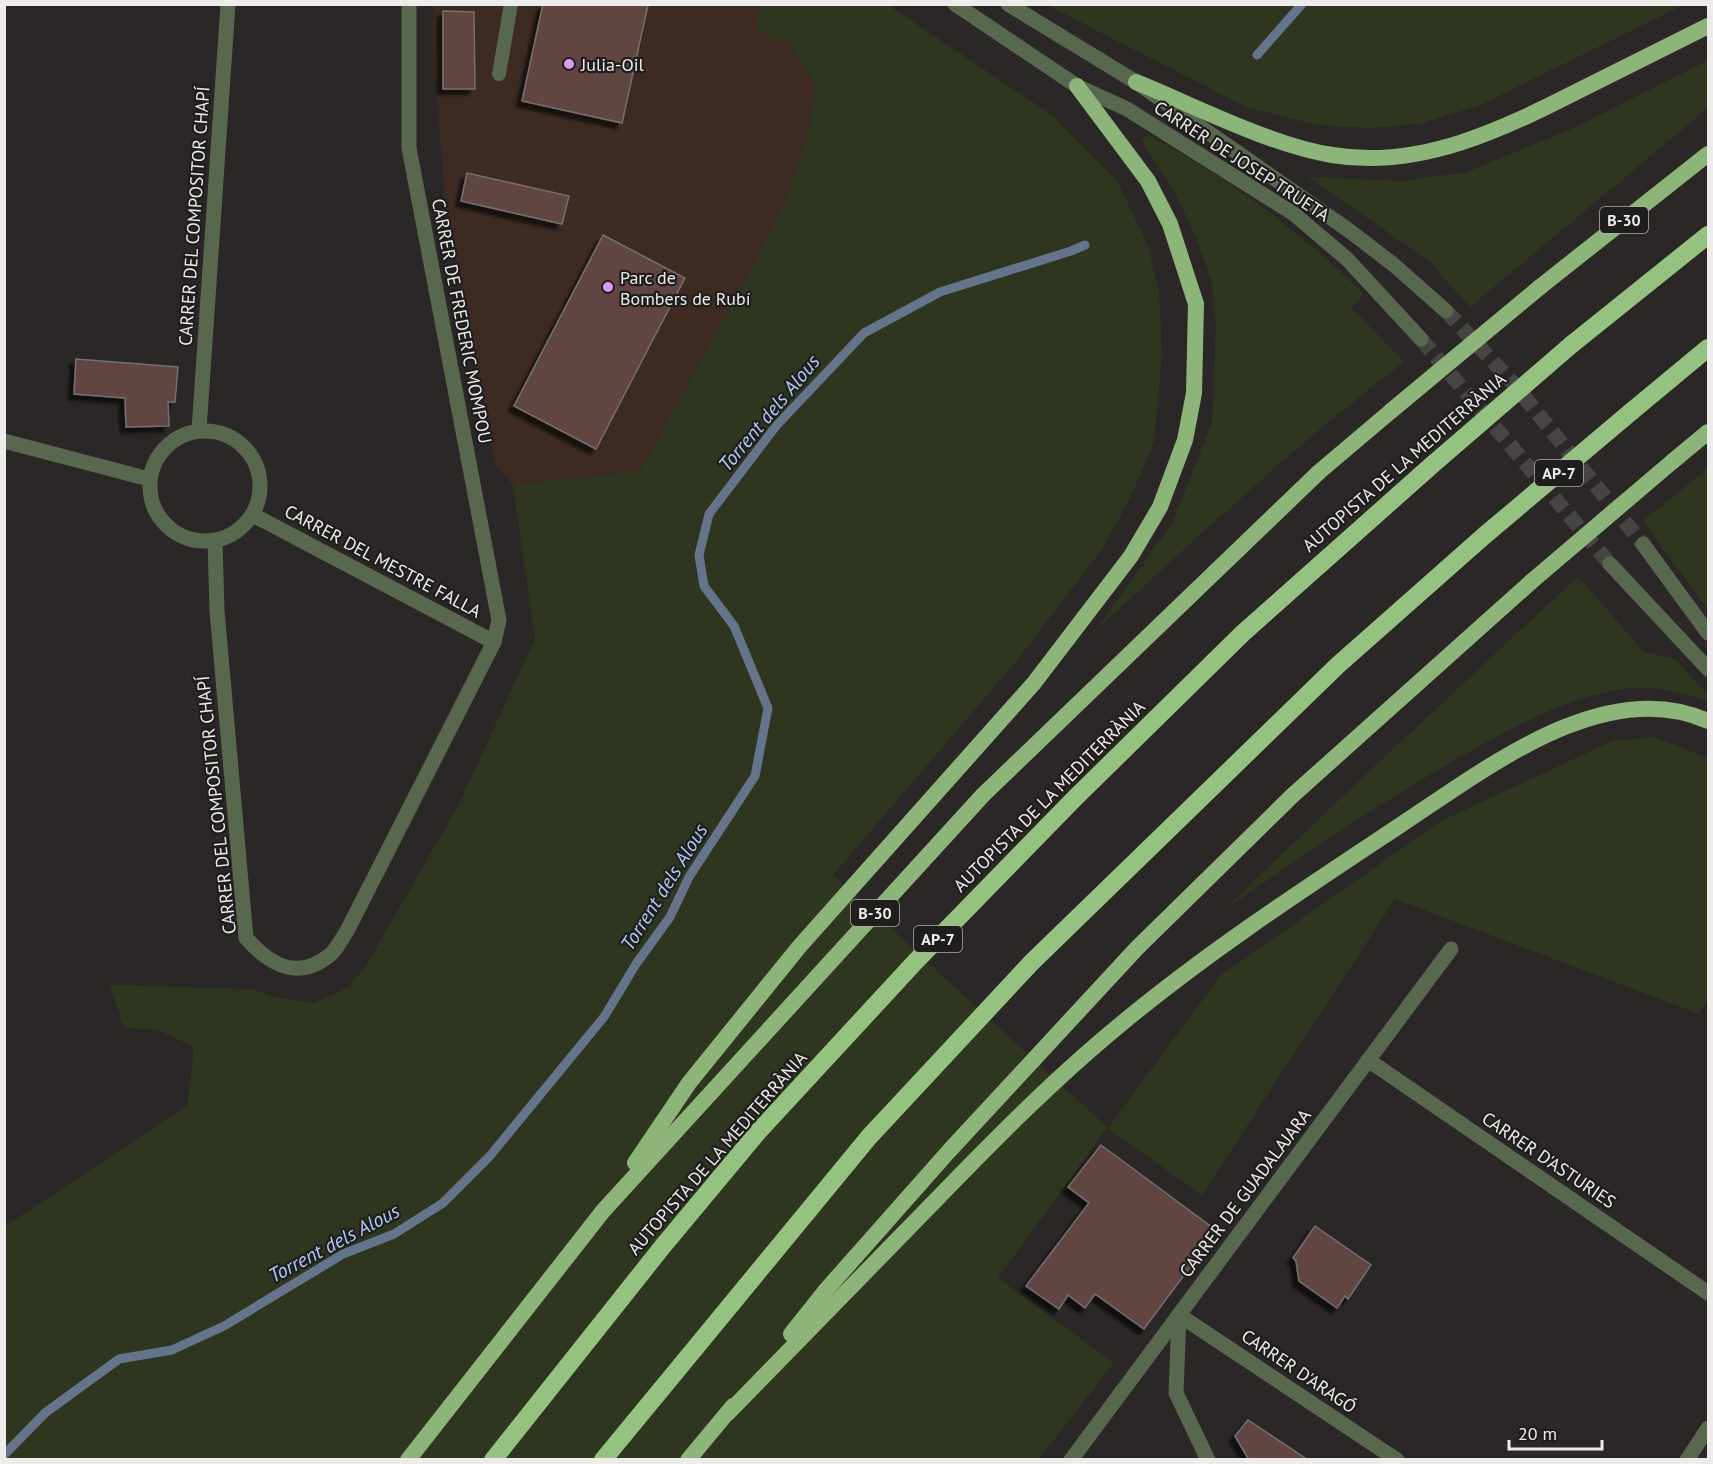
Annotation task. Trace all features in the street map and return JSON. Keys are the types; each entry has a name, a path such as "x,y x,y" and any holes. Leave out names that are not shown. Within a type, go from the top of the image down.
{"highway":[{"path":"1136,82 1289,144 1333,155 1382,157 1430,151 1470,142 1521,120 1708,26"},
{"path":"603,1211 689,1083 799,947 1034,683 1131,556 1160,507 1185,440 1194,393 1196,304 1170,224 1148,181 1077,86"},
{"name":"B-30","path":"408,1460 603,1211 983,795 1319,472 1540,286 1708,154"},
{"name":"AUTOPISTA DE LA MEDITERRÀNIA","path":"493,1460 663,1246 758,1132 907,971 1075,798 1243,633 1570,345 1708,235"},
{"name":"AP-7","path":"603,1460 869,1137 1031,963 1338,665 1485,535 1708,348"},
{"path":"688,1460 833,1282 1035,1056 1137,948 1293,795 1532,581 1708,432"},
{"path":"728,1413 1004,1130 1118,1025 1216,948 1449,794 1556,730 1617,710 1643,707 1693,714 1708,721"}],"street":[{"name":"CARRER DEL COMPOSITOR CHAPÍ","path":"200,430 228,4"},
{"name":"CARRER DE FREDERIC MOMPOU","path":"410,4 409,148 499,620 494,642"},
{"name":"CARRER DE JOSEP TRUETA","path":"955,4 1077,86 1127,109 1294,214 1347,259 1421,339"},
{"name":"CARRER DE JOSEP TRUETA","path":"1008,4 1136,82 1356,236 1394,265 1446,311"},
{"path":"200,430 219,432 237,440 254,459 260,478 258,505 253,514 233,535 215,541 193,541 174,533 160,520 151,502 149,479 154,461 167,445 183,435 200,430"},
{"path":"4,441 149,479"},
{"name":"CARRER DEL MESTRE FALLA","path":"253,514 494,642"},
{"name":"CARRER DEL COMPOSITOR CHAPÍ","path":"215,541 217,611 246,938 263,957 282,968 309,966 332,954 347,931 494,642"},
{"path":"1643,544 1708,633"},
{"path":"1610,564 1708,669"},
{"name":"CARRER DE GUADALAJARA","path":"1071,1460 1451,949"},
{"name":"CARRER D'ASTURIES","path":"1368,1060 1708,1293"},
{"path":"1179,1315 1176,1393 1208,1460"},
{"name":"CARRER D'ARAGÓ","path":"1179,1315 1397,1460"},
{"path":"1687,1460 1708,1428"}],"lane":[{"path":"499,74 511,4"}],"shaded area":[{"path":"434,5 764,5 755,25 770,39 788,41 815,84 809,131 785,202 754,264 640,471 513,485 495,464 445,201 433,42"}],"green space":[{"path":"764,5 888,5 1052,115 1117,181 1148,245 1159,291 1162,354 1154,443 1131,496 1103,548 1015,663 833,875 1108,1128 1220,976 1441,821 1612,741 1654,737 1708,758 1708,999 1699,1014 1395,899 1202,1195 1107,1128 998,1278 1114,1363 1039,1459 5,1460 5,1226 187,1106 194,1047 159,1030 124,1028 110,985 251,989 275,997 314,1003 347,988 364,969 459,804 535,639 513,485 640,471 754,264 785,202 809,131 815,84 788,41 770,39 754,25"},
{"path":"1047,5 1683,5 1481,105 1419,124 1367,128 1317,125 1246,107"},
{"path":"1708,60 1708,108 1470,307 1428,260 1308,177 1402,181 1467,172 1578,126"},
{"path":"1149,135 1207,169 1262,207 1339,270 1364,294 1351,307 1404,362 1364,393 1209,526 1096,630 1172,523 1212,422 1216,324 1211,279 1196,237 1174,191 1141,140"},
{"path":"1708,468 1708,610 1643,521"},
{"path":"1578,576 1644,652 1675,659 1708,695 1708,702 1668,690 1635,688 1602,693 1538,716 1477,748 1397,795 1224,910 1312,825"}],"building":[{"path":"543,4 648,5 622,123 522,101"},
{"path":"443,11 474,12 475,89 443,89"},
{"path":"467,173 569,196 562,224 461,201"},
{"path":"603,235 685,278 596,449 514,406"},
{"path":"76,359 178,367 175,402 168,402 169,426 126,427 125,398 74,394"},
{"path":"1101,1145 1217,1231 1144,1329 1095,1294 1085,1308 1068,1295 1059,1309 1026,1286 1089,1203 1068,1187"},
{"path":"1315,1226 1371,1265 1348,1299 1345,1296 1337,1308 1299,1281 1296,1261 1293,1258"},
{"path":"1248,1420 1308,1460 1249,1460 1235,1436"}],"waterway":[{"name":"Torrent dels Alous","path":"1257,55 1302,4"},
{"name":"Torrent dels Alous","path":"4,1455 45,1413 119,1359 172,1350 224,1326 343,1254 394,1234 443,1203 489,1157 604,1017 636,964 670,917 689,877 755,776 768,708 734,626 704,586 699,555 709,514 776,426 864,333 940,292 1085,245"}],"tunnel":[{"path":"1446,311 1513,383 1643,544"},
{"path":"1421,339 1610,564"}],"place":[{"name":"Julia-Oil","path":"569,64"},
{"name":"Parc de Bombers de Rubí","path":"608,287"}]}
